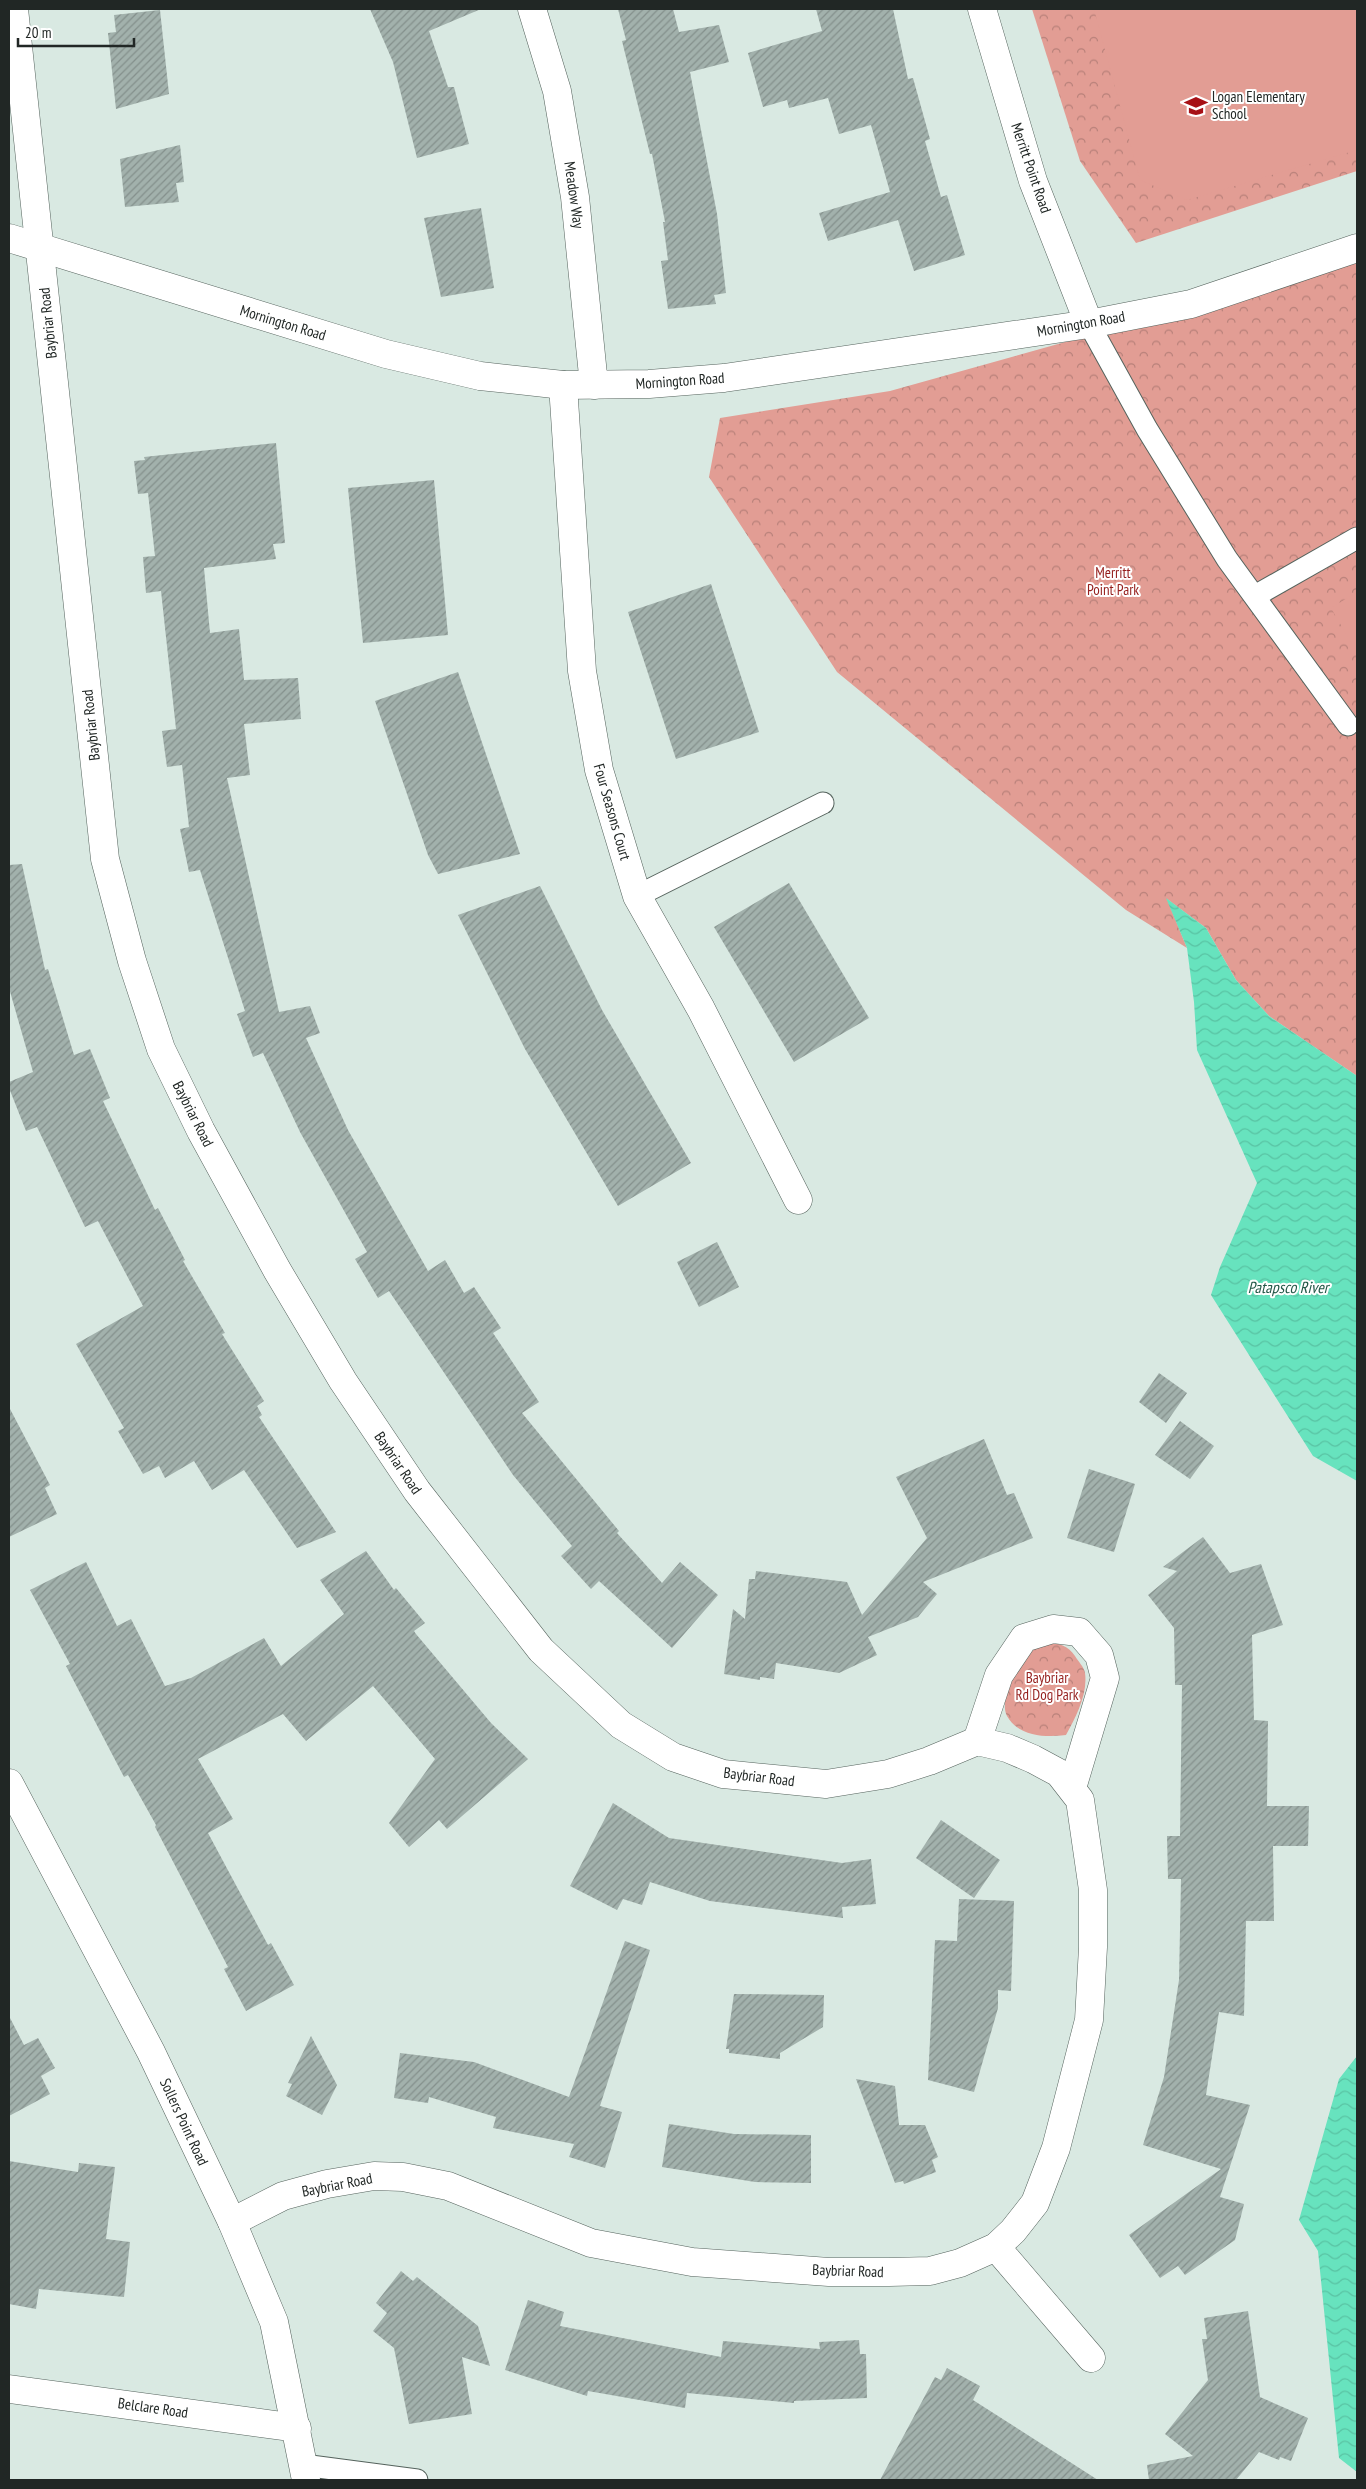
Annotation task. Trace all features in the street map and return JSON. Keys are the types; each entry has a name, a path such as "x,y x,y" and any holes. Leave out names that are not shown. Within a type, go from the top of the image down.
{"street":[{"name":"Baybriar Road","path":"14,9 105,859 132,962 161,1049 201,1132 277,1270 343,1381 416,1491 541,1650 621,1725 673,1757 723,1774 826,1784 888,1774 929,1761 977,1741 1007,1748 1033,1758 1059,1773 1080,1800 1093,1890 1093,1946 1089,2020 1056,2148 1035,2203 1013,2231 996,2247 960,2263 930,2271 829,2272 692,2262 592,2243 448,2186 403,2177 374,2176 327,2184 283,2196 232,2222"},
{"name":"Meadow Way","path":"532,9 557,91 575,197 594,385"},
{"name":"Merritt Point Road","path":"982,9 1033,181 1089,324"},
{"name":"Mornington Road","path":"9,238 386,354 480,376 563,385 649,384 724,378 1089,324 1190,304 1357,248"},
{"name":"Four Seasons Court","path":"563,385 582,671 599,770 637,896 701,1009 798,1200"},
{"path":"977,1741 999,1675 1024,1638 1053,1629 1079,1632 1099,1655 1105,1678 1072,1788"},
{"name":"Sollers Point Road","path":"9,1783 151,2052 232,2222 274,2322 305,2472"},
{"path":"996,2247 1091,2358"},
{"name":"Belclare Road","path":"9,2389 297,2428"}],"lane":[{"path":"1089,324 1147,430 1227,559 1348,725"},
{"path":"1254,596 1357,538"},
{"path":"637,896 823,803"},
{"path":"305,2472 417,2480"}],"green space":[{"name":"Logan Elementary School","path":"1032,9 1357,9 1357,171 1136,243 1080,161"},
{"path":"1094,9 1357,9 1357,150 1187,200 1140,180"},
{"name":"Merritt Point Park","path":"1357,253 1357,1076 1269,1016 1236,980 1206,928 1167,899 1187,948 1126,910 837,672 709,477 720,418 890,391 1237,294"},
{"path":"1357,592 1357,653 1331,608"},
{"name":"Baybriar Rd Dog Park","path":"1041,1643 1064,1646 1072,1652 1084,1671 1085,1689 1083,1697 1066,1735 1041,1736 1025,1732 1012,1723 1005,1710 1009,1684 1017,1667 1025,1654"}],"water":[{"name":"Patapsco River","path":"1166,898 1206,928 1236,980 1269,1016 1357,1076 1357,1481 1313,1456 1211,1295 1220,1267 1257,1183 1197,1050 1194,1002 1187,948"},
{"path":"1357,2056 1357,2472 1339,2458 1318,2251 1299,2220 1339,2079"}],"building":[{"path":"370,9 481,9 429,31 448,87 454,87 469,144 417,158 393,62"},
{"path":"618,9 673,9 679,32 719,25 729,62 690,72 717,214 726,293 714,295 716,304 668,309 661,261 668,260 663,222 665,222 652,154 650,154 622,41 626,40"},
{"path":"816,9 893,9 908,79 913,78 930,139 925,141 941,197 947,195 965,255 914,271 898,220 828,241 819,213 890,192 871,125 839,134 828,98 789,108 787,100 763,107 748,53 822,31"},
{"path":"160,10 169,94 116,109 108,33 116,32 114,15"},
{"path":"180,145 184,182 176,183 179,202 125,207 120,159"},
{"path":"481,208 494,288 441,297 424,218"},
{"path":"276,443 285,543 273,544 276,559 204,568 210,633 239,629 244,680 298,678 301,719 244,724 250,775 227,778 279,1012 310,1006 320,1033 306,1038 348,1130 428,1271 445,1260 464,1293 474,1287 501,1328 493,1333 539,1402 522,1413 619,1531 617,1533 662,1583 680,1562 718,1595 672,1648 599,1581 591,1589 561,1556 572,1546 513,1475 389,1291 378,1298 355,1259 367,1252 300,1132 263,1053 253,1057 237,1014 245,1011 200,870 189,872 180,829 189,827 182,765 167,767 162,731 176,729 161,591 146,593 143,557 155,556 148,493 138,494 134,461 145,460 144,457"},
{"path":"434,480 448,635 363,643 348,488"},
{"path":"711,584 759,732 676,759 628,612"},
{"path":"458,672 520,854 438,874 428,855 375,701"},
{"path":"22,864 45,970 48,969 74,1055 90,1049 110,1098 103,1101 155,1210 158,1208 185,1260 183,1261 225,1333 222,1334 264,1401 257,1406 262,1415 259,1417 336,1532 297,1548 244,1470 212,1490 194,1461 165,1478 159,1466 143,1474 118,1431 124,1428 76,1344 143,1306 98,1221 85,1227 37,1127 26,1131 9,1088 9,1082 33,1072 9,988 9,865"},
{"path":"789,883 869,1018 794,1062 714,927"},
{"path":"540,886 602,1010 691,1163 618,1206 525,1049 458,915"},
{"path":"717,1242 739,1287 699,1307 677,1262"},
{"path":"1159,1373 1187,1393 1166,1423 1139,1402"},
{"path":"9,1407 50,1485 45,1488 57,1514 9,1537"},
{"path":"1180,1421 1214,1446 1190,1479 1155,1455"},
{"path":"984,1439 1007,1495 1014,1493 1033,1538 923,1582 937,1594 918,1617 868,1637 877,1655 839,1673 776,1663 774,1679 760,1677 760,1680 724,1674 733,1609 745,1619 749,1579 755,1579 756,1571 847,1582 862,1615 927,1538 896,1477"},
{"path":"1089,1469 1135,1484 1114,1552 1067,1538"},
{"path":"1203,1537 1230,1573 1261,1564 1283,1625 1252,1635 1254,1720 1268,1721 1267,1806 1309,1806 1308,1846 1273,1846 1274,1921 1246,1921 1244,2016 1219,2012 1206,2095 1250,2105 1220,2197 1244,2204 1235,2240 1185,2275 1178,2266 1160,2278 1129,2235 1221,2169 1143,2145 1164,2077 1179,1980 1181,1879 1168,1879 1167,1836 1180,1836 1182,1685 1175,1685 1174,1628 1148,1595 1177,1571 1163,1567"},
{"path":"366,1551 394,1590 396,1588 425,1623 414,1631 416,1634 491,1723 528,1759 447,1829 439,1820 409,1847 389,1823 435,1759 373,1686 306,1741 283,1714 198,1759 233,1819 208,1833 268,1945 271,1943 294,1985 246,2011 224,1969 228,1967 155,1827 156,1825 128,1775 124,1777 66,1666 70,1664 30,1590 86,1562 117,1626 131,1619 165,1686 191,1678 264,1638 281,1666 344,1614 320,1580"},
{"path":"613,1803 669,1838 842,1863 871,1859 876,1904 842,1907 843,1918 710,1901 650,1882 642,1905 623,1899 617,1910 570,1886"},
{"path":"941,1820 1000,1860 974,1898 916,1858"},
{"path":"959,1899 1014,1901 1011,1991 998,1990 998,2008 974,2092 928,2080 935,1940 957,1941"},
{"path":"625,1941 650,1950 600,2106 622,2112 605,2168 569,2157 574,2144 493,2128 496,2117 429,2097 428,2103 394,2098 400,2053 474,2062 569,2097"},
{"path":"734,1994 824,1995 823,2027 780,2053 780,2059 729,2053 729,2049 726,2049"},
{"path":"9,2016 24,2045 38,2038 55,2068 41,2076 50,2094 9,2116"},
{"path":"311,2036 337,2085 322,2115 286,2096 292,2084 288,2083"},
{"path":"856,2079 895,2086 899,2125 925,2125 938,2157 932,2160 936,2172 904,2184 903,2181 895,2183"},
{"path":"669,2124 734,2134 811,2135 811,2183 755,2182 662,2167"},
{"path":"9,2161 78,2172 79,2163 115,2167 106,2239 130,2242 124,2297 39,2289 36,2309 9,2304"},
{"path":"401,2271 413,2281 417,2277 478,2326 490,2366 462,2357 472,2414 409,2424 394,2348 373,2331 387,2313 376,2303"},
{"path":"528,2300 564,2312 560,2326 721,2357 723,2341 820,2349 819,2342 859,2340 860,2354 866,2354 867,2398 794,2401 794,2403 687,2393 685,2408 588,2391 587,2396 505,2370"},
{"path":"1248,2311 1260,2397 1308,2418 1291,2461 1280,2457 1279,2460 1259,2452 1236,2480 1149,2480 1147,2465 1193,2456 1165,2434 1208,2380 1202,2339 1207,2339 1204,2318"},
{"path":"947,2368 980,2386 973,2400 1098,2480 880,2480 935,2377 941,2380"}],"place":[{"name":"Logan Elementary School","path":"1196,106"}]}
